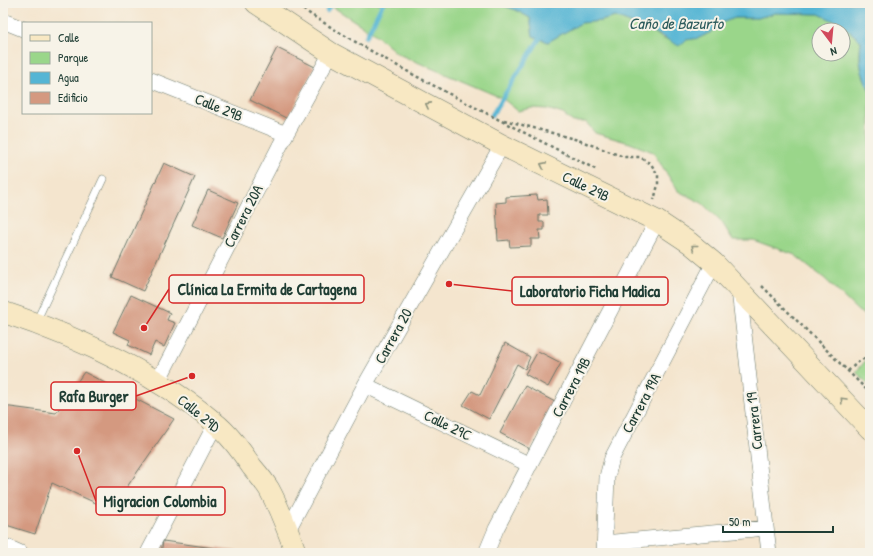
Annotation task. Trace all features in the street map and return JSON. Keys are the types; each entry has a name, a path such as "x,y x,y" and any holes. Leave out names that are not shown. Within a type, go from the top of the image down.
{"main road":[{"name":"Calle 29B","path":"256,3 331,53 502,145 657,221 690,243 714,263 870,429"},
{"name":"Calle 29D","path":"3,312 35,323 111,356 158,381 216,423 243,453 269,488 288,530 296,553"}],"street":[{"path":"3,21 22,29"},
{"name":"Carrera 20A","path":"158,381 286,134 331,53"},
{"name":"Calle 29B","path":"152,80 286,134"},
{"name":"Carrera 20","path":"288,530 366,385 502,145"},
{"name":"Carrera 19B","path":"486,553 496,529 657,221"},
{"name":"Carrera 19A","path":"604,548 607,477 612,458 714,263"},
{"name":"Carrera 19","path":"739,290 769,553"},
{"name":"Calle 29C","path":"366,385 530,465"},
{"path":"148,553 216,423"},
{"path":"604,548 766,528"},
{"path":"3,545 21,553"}],"lane":[{"path":"35,323 103,179"}],"path":[{"path":"293,3 368,50"},
{"path":"499,119 578,140 624,157 640,157 651,164 658,175 658,185 654,200"},
{"path":"848,371 870,355"}],"green space":[{"path":"327,3 495,3 516,10 530,18 533,36 548,42 581,23 601,21 615,17 654,32 663,39 686,40 699,38 711,32 718,24 735,18 758,18 775,13 819,14 837,22 811,22 811,62 851,62 851,32 861,41 861,66 864,78 870,91 870,318 858,311 824,278 795,255 753,240 733,240 723,224 702,203 678,191 653,152 630,143 595,133 586,122 573,122 563,114 547,109 532,108 518,111 502,98 398,54 376,35"},
{"path":"870,358 870,386 856,372 867,359"}],"water":[{"name":"Caño de Bazurto","path":"495,3 870,3 870,91 864,78 861,66 861,41 851,32 851,22 837,22 819,14 775,13 758,18 735,18 718,24 711,32 699,38 686,40 679,46 654,32 615,17 601,21 581,23 548,42 533,36 530,18 516,10"}],"building":[{"path":"277,48 315,67 288,119 250,100"},
{"path":"164,163 195,177 143,291 112,277"},
{"path":"208,190 238,203 222,238 192,225"},
{"path":"537,195 538,200 547,199 548,215 539,215 539,222 544,222 544,230 539,230 540,239 531,239 531,246 510,247 509,240 498,241 496,203 506,202 506,197"},
{"path":"131,295 170,313 167,320 175,323 164,347 155,342 149,355 128,345 130,340 113,332"},
{"path":"505,343 530,357 525,369 517,364 489,419 463,405 472,391 480,395"},
{"path":"538,351 561,363 548,387 525,374"},
{"path":"84,372 174,419 111,510 52,483 35,534 3,524 3,406 56,413"},
{"path":"525,386 555,402 530,449 500,433"},
{"path":"163,541 243,552 243,553 161,553"}],"waterway":[{"path":"327,11 331,3"},
{"path":"366,37 383,3"},
{"path":"492,115 540,38"}],"place":[{"name":"Laboratorio Ficha Madica","path":"449,284"},
{"name":"Clínica La Ermita de Cartagena","path":"144,328"},
{"name":"Rafa Burger","path":"192,376"},
{"name":"Migracion Colombia","path":"77,451"}]}
